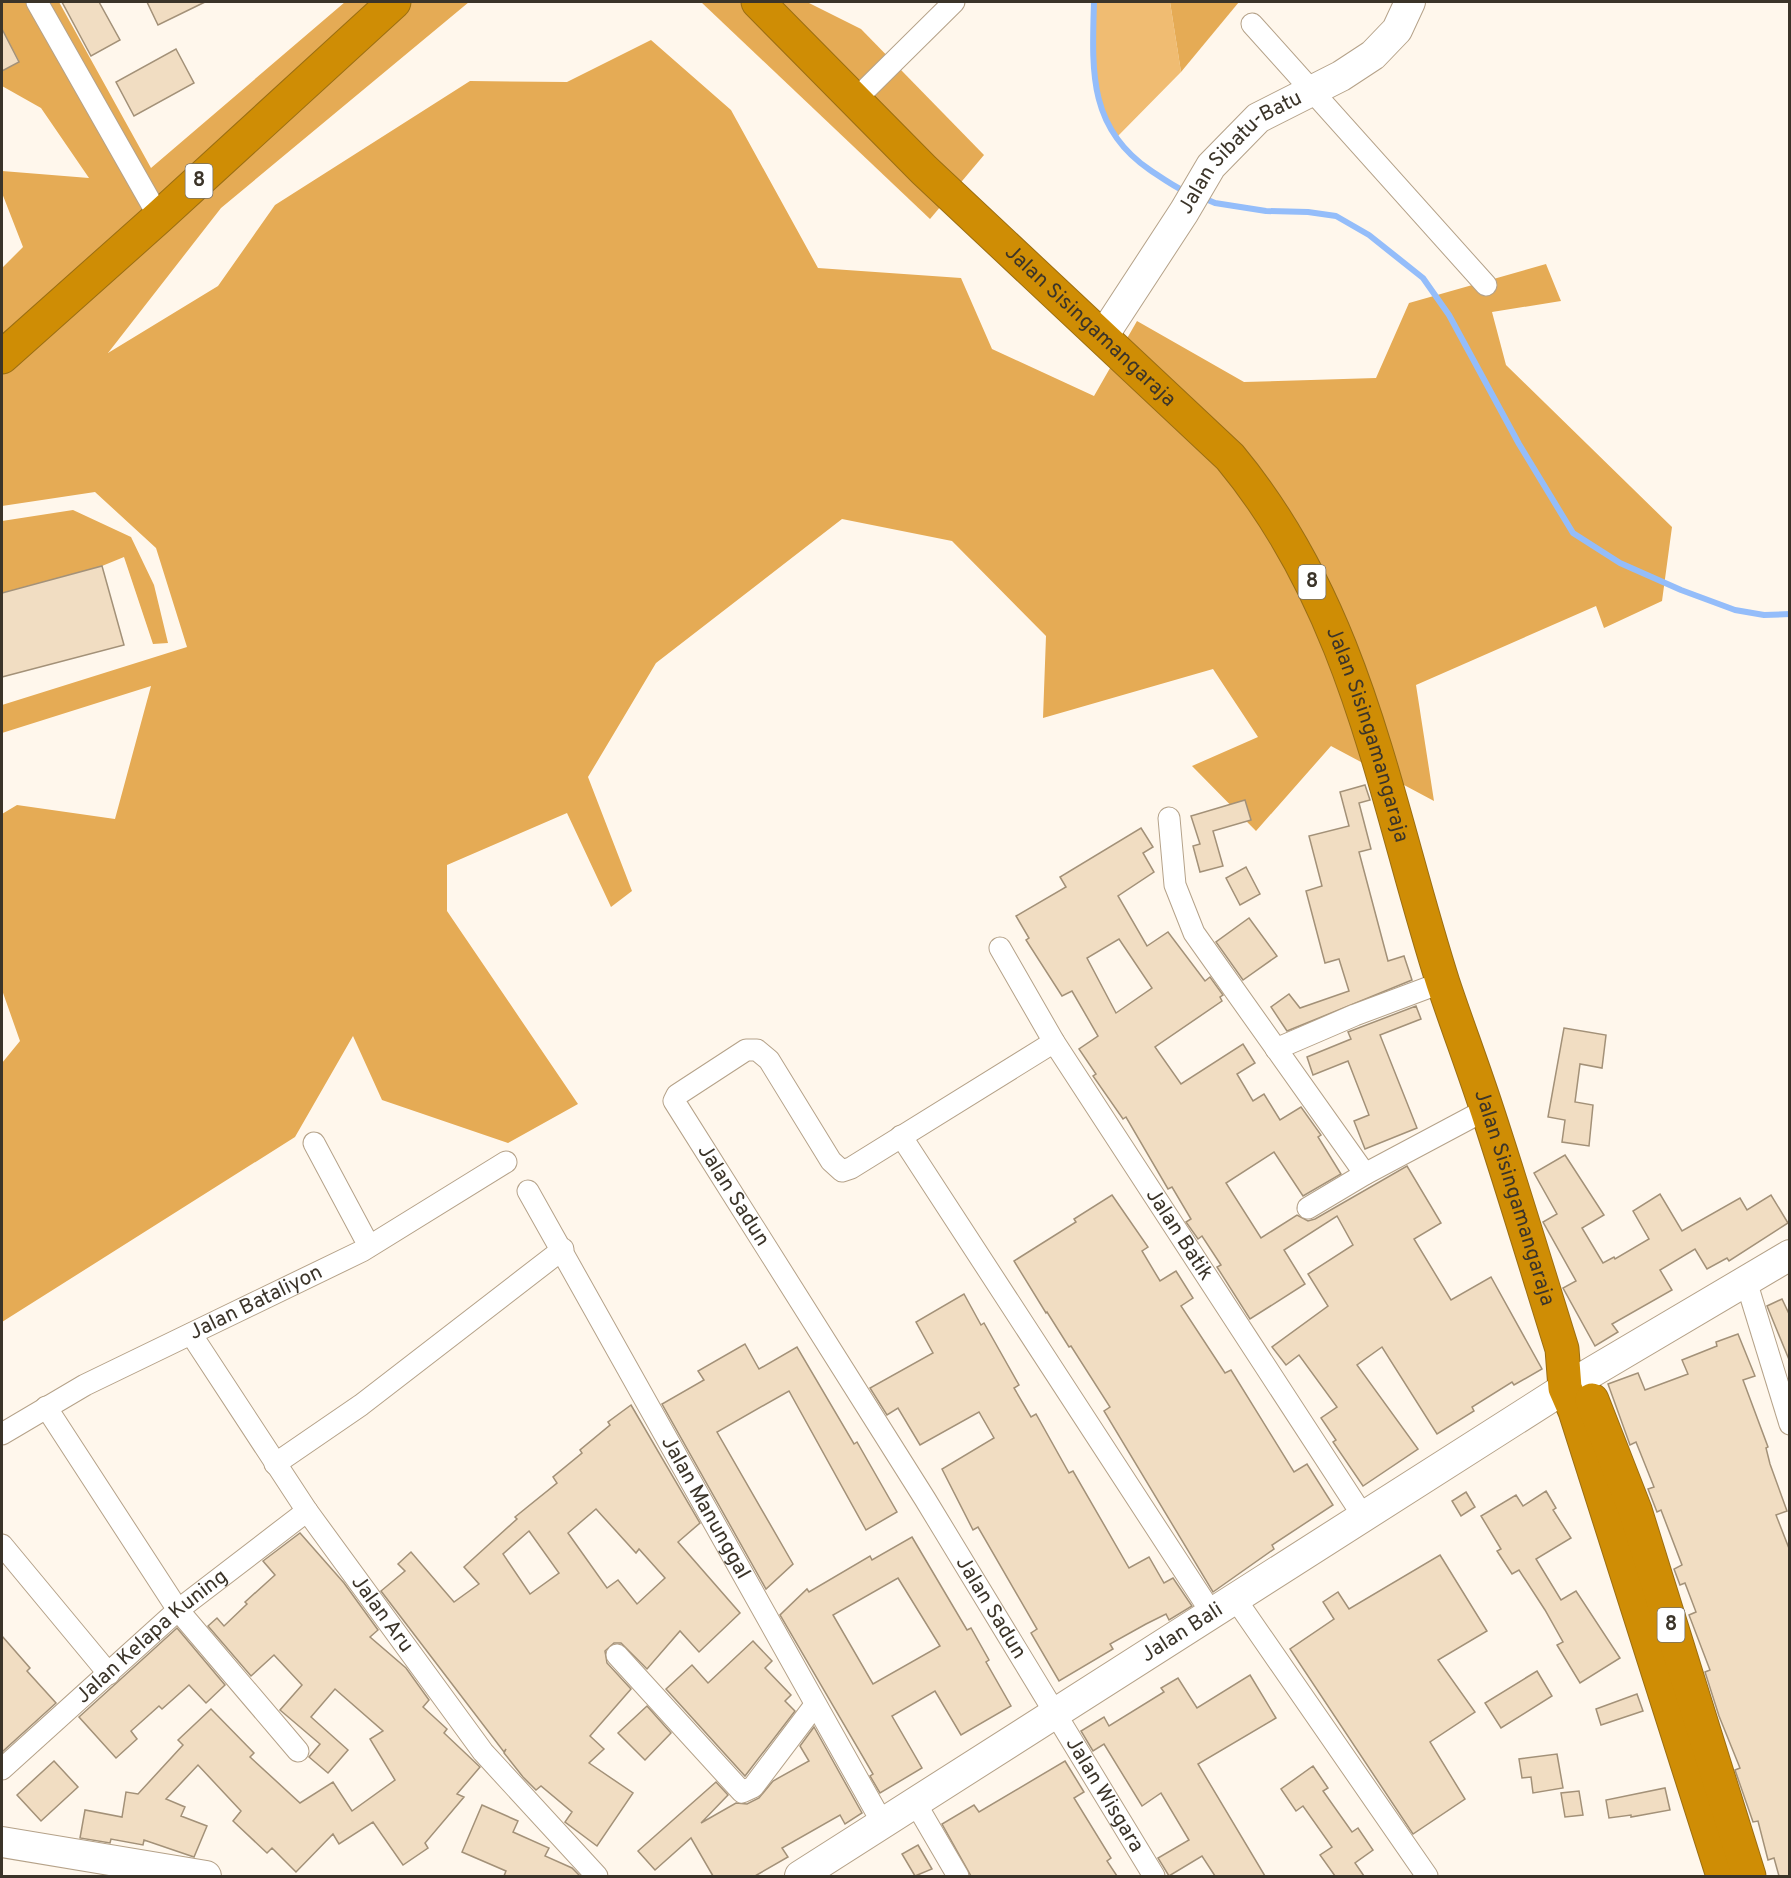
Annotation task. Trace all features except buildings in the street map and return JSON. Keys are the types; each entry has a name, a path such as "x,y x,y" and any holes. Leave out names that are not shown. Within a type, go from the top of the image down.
{"highway":[{"name":"8","path":"2,357 394,2"},
{"name":"Jalan Sisingamangaraja","path":"761,3 924,170 1230,457 1253,485 1310,577 1360,696 1443,982 1487,1109 1562,1349 1575,1382"},
{"name":"8","path":"1575,1382 1575,1411 1723,1876"},
{"name":"8","path":"1575,1382 1635,1510 1749,1876"}],"street":[{"path":"38,2 159,217"},
{"path":"856,99 954,2"},
{"name":"Jalan Sibatu-Batu","path":"1103,336 1185,212 1211,166 1258,118 1341,76 1384,46 1397,30 1410,2"},
{"path":"1252,24 1486,285"},
{"path":"1169,818 1175,885 1184,913 1194,933 1365,1173"},
{"name":"Jalan Batik","path":"1000,948 1054,1042 1363,1516"},
{"path":"1276,1049 1355,1015 1443,982"},
{"name":"Jalan Sadun","path":"1054,1042 851,1168 842,1171 831,1161 769,1060 757,1050 746,1050 677,1095 674,1101 1057,1713"},
{"path":"1308,1208 1365,1173 1487,1109"},
{"path":"901,1136 1223,1604 1427,1876"},
{"path":"314,1143 369,1246"},
{"name":"Jalan Bataliyon","path":"2,1434 85,1385 369,1246 506,1162"},
{"name":"Jalan Manunggal","path":"528,1191 563,1249 815,1706 883,1824"},
{"path":"275,1464 361,1405 563,1249"},
{"name":"Jalan Bali","path":"800,1876 916,1804 1223,1604 1575,1382 1790,1255"},
{"path":"1746,1281 1790,1424"},
{"name":"Jalan Aru","path":"191,1334 275,1464 483,1752 597,1876"},
{"path":"46,1407 178,1610 298,1751"},
{"name":"Jalan Kelapa Kuning","path":"2,1769 178,1610 308,1511"},
{"path":"2,1545 109,1674"},
{"path":"616,1655 742,1791 753,1787 815,1706"},
{"name":"Jalan Wisgara","path":"1057,1713 1154,1876"},
{"path":"916,1804 958,1876"},
{"path":"2,1842 197,1876"}],"shaded area":[{"path":"2,2 59,2 151,168 345,2 469,2 221,208 108,353 218,286 275,205 470,81 567,82 651,40 731,110 818,268 961,278 992,349 1094,396 1137,321 1244,382 1376,378 1409,303 1546,264 1561,301 1492,312 1506,365 1672,527 1662,601 1604,628 1596,606 1416,685 1434,801 1331,746 1256,831 1192,766 1258,737 1213,669 1043,718 1046,636 952,541 842,519 656,663 588,777 632,891 611,907 567,813 447,865 447,911 578,1104 508,1143 382,1100 353,1036 295,1137 2,1322 2,1063 20,1041 2,990 2,814 17,805 115,819 151,686 2,733 2,705 187,647 156,548 95,492 2,506 2,268 23,247 2,193 2,171 89,178 41,108 2,86 2,71 19,61 2,29"},
{"path":"701,2 807,2 861,29 984,155 930,219"},
{"path":"1094,2 1170,2 1181,72 1115,139 1101,106 1095,72"},
{"path":"1170,2 1239,2 1181,72"},
{"path":"73,510 131,537 154,585 168,643 153,644 124,557 102,566 2,593 2,521"}],"waterway":[{"path":"1094,2 1094,74 1105,116 1115,136 1130,154 1172,185 1186,192"},
{"path":"1201,197 1215,203 1266,211 1308,212 1336,216 1369,235 1423,278 1449,315 1519,444 1573,533 1620,563 1681,590 1735,610 1764,615 1790,614"}]}
